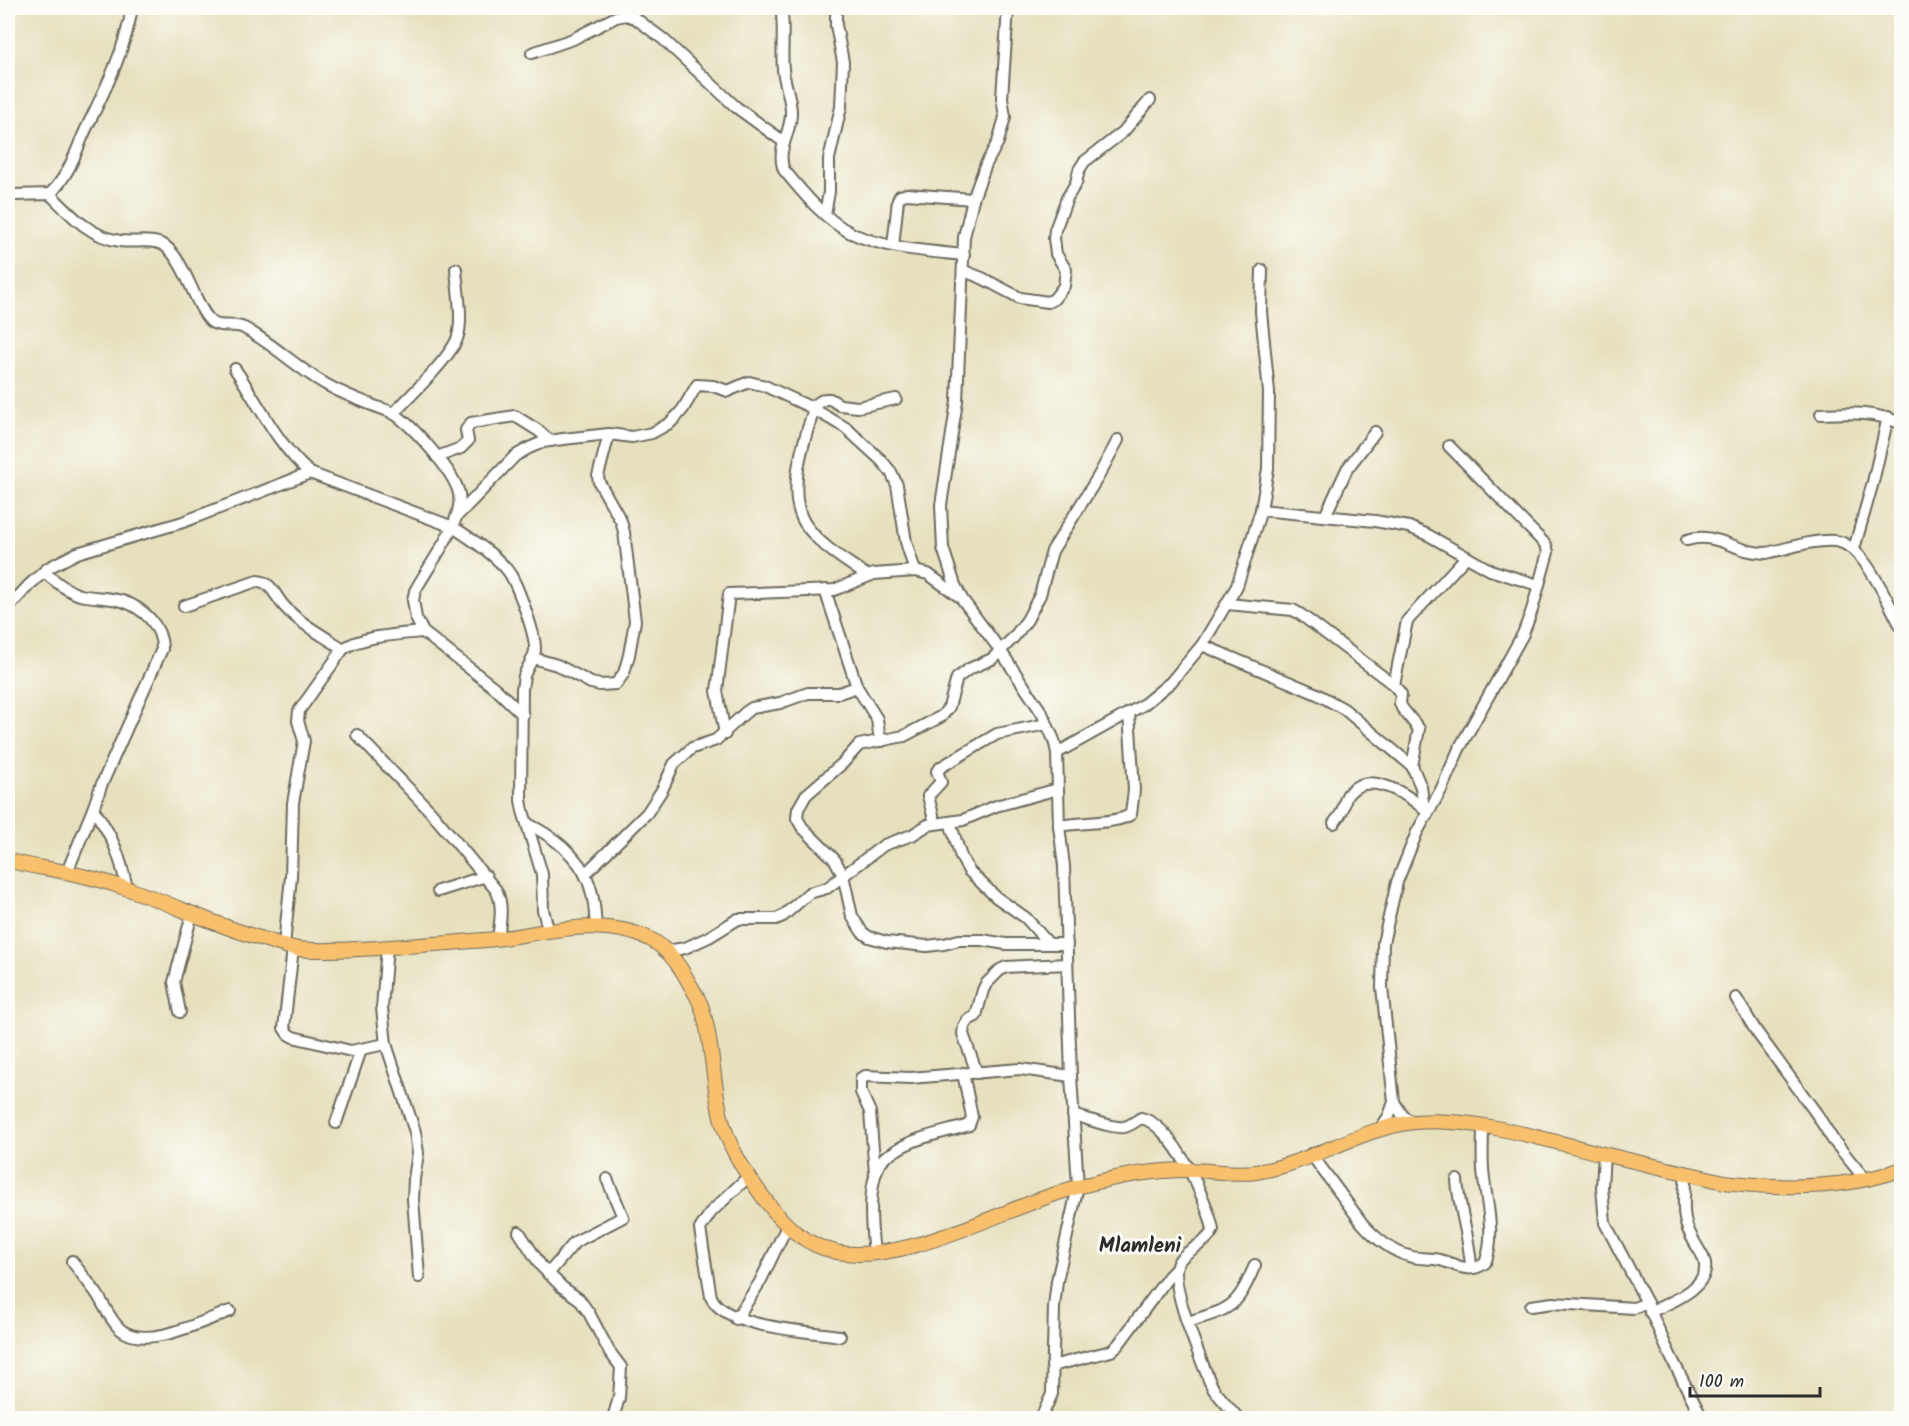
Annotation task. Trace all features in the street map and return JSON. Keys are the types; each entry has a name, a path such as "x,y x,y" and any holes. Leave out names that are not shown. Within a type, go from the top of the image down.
{"main road":[{"path":"8,860 67,872 127,888 232,930 289,947 326,951 387,947 498,939 548,929 596,928 631,932 649,939 666,951 680,966 701,1003 724,1130 749,1176 787,1226 805,1240 829,1249 874,1253 942,1237 1078,1186 1148,1172 1188,1170 1248,1173 1284,1166 1380,1129 1412,1122 1484,1126 1724,1182 1755,1185 1815,1186 1881,1177 1902,1169"}],"street":[{"path":"8,193 50,194 68,172 104,93 128,30 132,8"},
{"path":"781,8 783,69 791,113 790,127 781,152 780,161 784,170 825,214 851,232 893,246 964,255"},
{"path":"825,214 829,192 829,159 841,107 843,62 836,26 836,8"},
{"path":"1008,8 1002,98 1005,117 998,142 972,199 964,237 957,402 941,506 943,548 955,585 962,599 1000,650 1047,724 1057,753 1078,1186 1057,1281 1052,1394 1047,1416"},
{"path":"532,53 573,39 616,17 626,15 635,18 663,39 736,107 784,142"},
{"path":"964,271 1020,298 1048,302 1054,299 1064,286 1066,270 1056,254 1055,230 1067,198 1076,183 1079,170 1084,162 1133,122 1150,100"},
{"path":"50,194 95,234 118,241 156,242 164,246 171,252 207,317 214,323 242,327 321,381 342,393 393,414 437,457 451,475 457,486 460,505 455,522"},
{"path":"893,246 900,196 907,194 972,199"},
{"path":"393,414 442,360 458,338 460,322 456,269"},
{"path":"1057,753 1129,713 1156,696 1172,682 1202,645 1237,586 1261,510 1268,469 1269,392 1262,312 1262,270"},
{"path":"235,369 285,448 296,462 310,473 455,522 465,535 509,573 533,633 535,649 524,675 522,689 521,800 522,811 542,874 543,910 548,929"},
{"path":"522,715 496,689 423,632 416,618 413,600 415,591 466,505 515,456 529,448 550,441 609,434 632,437 660,429 670,423 683,409 697,385 712,386 728,391 744,383 754,382 812,408 846,428 891,472 897,485 906,542 915,571"},
{"path":"868,576 830,549 804,522 799,506 797,485 799,458 812,408 825,399 830,399 840,405 858,407 896,399"},
{"path":"1821,414 1848,412 1888,417 1902,424"},
{"path":"437,457 465,446 468,441 466,430 471,423 506,416 518,417 550,441"},
{"path":"1854,549 1888,417"},
{"path":"1325,516 1347,469 1375,432"},
{"path":"533,658 557,665 600,685 616,684 624,674 635,621 624,532 621,521 599,482 598,476 609,434"},
{"path":"1067,944 1006,944 981,940 958,940 927,946 887,942 869,937 862,933 852,916 843,875 830,854 802,827 798,818 798,809 806,795 859,745 904,736 942,716 949,707 957,678 969,669 992,659 1014,636 1034,608 1047,575 1052,551 1118,440"},
{"path":"1412,1122 1402,1116 1394,1102 1382,987 1383,943 1402,866 1426,810 1441,790 1474,718 1519,642 1530,616 1548,548 1508,504 1449,446"},
{"path":"8,608 44,572 77,554 183,522 310,473"},
{"path":"1261,510 1375,521 1409,527 1500,574 1538,585"},
{"path":"1687,540 1708,537 1757,553 1833,541 1846,543 1865,562 1902,628"},
{"path":"1394,685 1407,621 1466,557"},
{"path":"725,734 717,692 729,594 834,590 868,576 915,571 927,574 962,599"},
{"path":"44,572 56,582 78,594 123,601 136,608 158,627 162,640 162,649 100,786 67,872"},
{"path":"184,606 262,581 271,588 290,612 343,649"},
{"path":"825,590 857,687 877,719 882,741"},
{"path":"1227,604 1293,610 1394,685 1401,694 1402,708 1419,729 1412,766"},
{"path":"386,1044 351,1052 293,1036 284,1028 293,803 304,741 298,720 299,711 343,649 358,642 423,632"},
{"path":"1202,645 1246,662 1330,700 1344,709 1412,766 1422,787 1426,810"},
{"path":"585,874 647,813 662,790 674,764 692,748 717,740 752,708 780,703 808,693 839,693 857,687"},
{"path":"1059,826 1124,819 1131,814 1134,790 1129,713"},
{"path":"935,823 928,796 941,782 937,771 941,766 997,734 1047,724"},
{"path":"357,735 431,812 486,876 499,896 501,916 498,939"},
{"path":"1334,823 1349,793 1359,786 1370,783 1387,786 1426,810"},
{"path":"666,951 685,948 709,937 738,919 776,919 783,916 809,893 827,888 884,845 912,835 927,825 976,815 1016,799 1058,789"},
{"path":"93,809 109,830 117,849 127,888"},
{"path":"950,822 961,857 969,871 996,897 1026,918 1048,943"},
{"path":"528,825 547,835 567,851 585,874 592,892 596,928"},
{"path":"438,891 486,876"},
{"path":"180,1012 174,982 192,914"},
{"path":"387,947 382,1008 386,1044 415,1132 418,1153 413,1198 419,1277"},
{"path":"977,1073 965,1040 964,1026 968,1020 976,1016 982,990 986,984 1005,967 1067,964"},
{"path":"1736,998 1756,1031 1833,1140 1865,1179"},
{"path":"336,1123 361,1050"},
{"path":"874,1253 871,1225 875,1173 870,1112 861,1092 861,1078 870,1076 910,1078 1020,1069 1071,1076"},
{"path":"875,1173 885,1156 902,1146 951,1128 969,1125 972,1117 963,1073"},
{"path":"1380,1129 1389,1116 1394,1102"},
{"path":"1073,1116 1115,1127 1125,1127 1141,1118 1147,1119 1170,1138 1188,1170 1213,1230 1206,1239 1179,1260 1176,1269 1177,1289 1209,1380 1238,1419"},
{"path":"1311,1155 1362,1223 1386,1244 1410,1256 1443,1261 1458,1268 1471,1268 1485,1263 1489,1236 1483,1169 1484,1126"},
{"path":"1604,1154 1602,1187 1605,1223 1702,1419"},
{"path":"1531,1306 1553,1303 1648,1308 1692,1290 1704,1273 1704,1260 1685,1220 1686,1173"},
{"path":"749,1176 711,1212 700,1229 714,1305 736,1319 840,1336"},
{"path":"548,1274 575,1242 623,1217 607,1179"},
{"path":"1457,1180 1471,1268"},
{"path":"736,1319 760,1282 787,1226"},
{"path":"519,1232 548,1274 579,1299 609,1351 621,1367 619,1398 613,1419"},
{"path":"72,1261 119,1329 130,1335 143,1338 158,1336 230,1311"},
{"path":"1188,1322 1224,1310 1235,1302 1245,1288 1255,1265"},
{"path":"1052,1366 1111,1351 1176,1269"},
{"path":"1689,1419 1696,1407"}],"district":[{"name":"Mlamleni","path":"1140,1245"}]}
